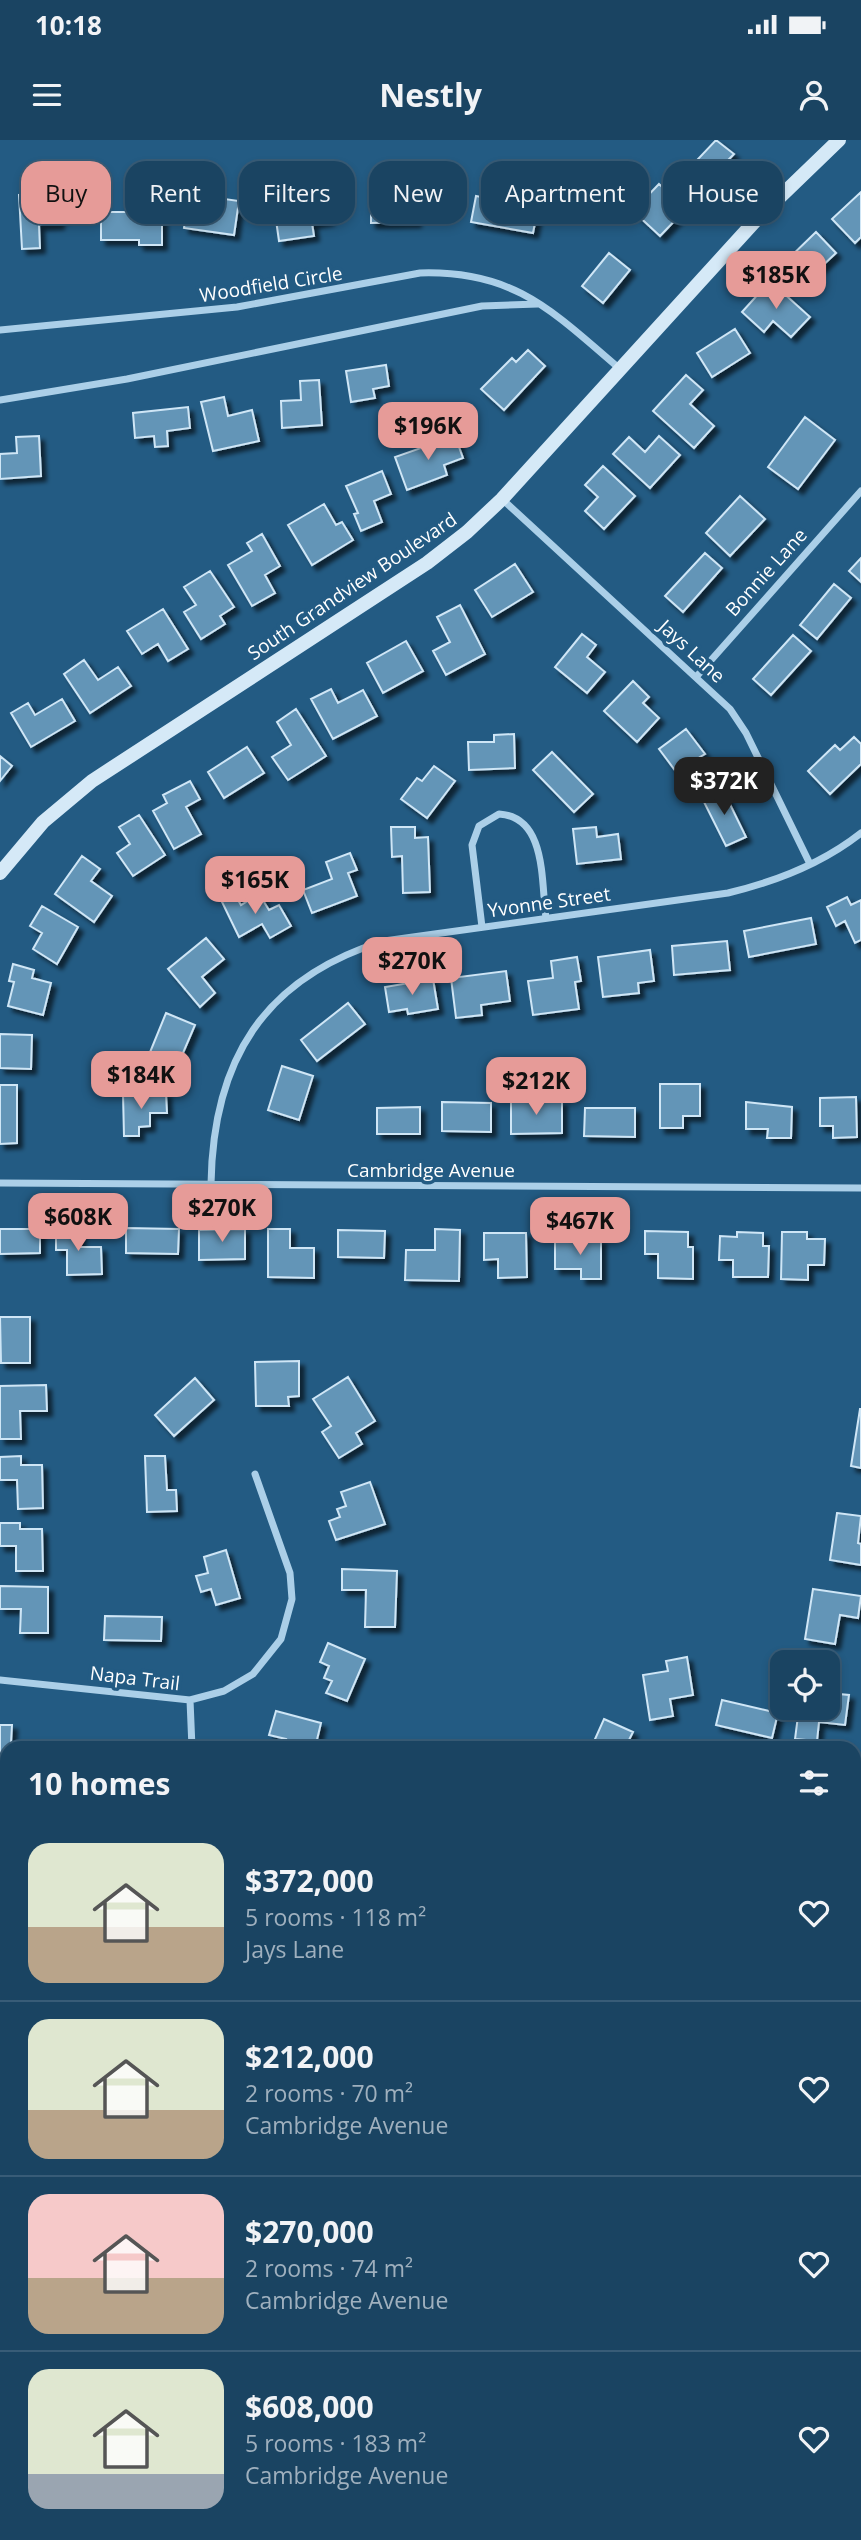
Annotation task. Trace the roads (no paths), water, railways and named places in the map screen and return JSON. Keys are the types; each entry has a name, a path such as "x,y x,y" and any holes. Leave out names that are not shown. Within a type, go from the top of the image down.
{"street":[{"name":"South Grandview Boulevard","path":"0,873 43,822 92,782 426,563 467,532 502,499 756,220 839,140"},
{"name":"Woodfield Circle","path":"0,330 237,307 421,274 480,276 515,287 551,310 620,369"},
{"path":"0,400 139,376 482,306 539,304"},
{"name":"Bonnie Lane","path":"697,676 861,491"},
{"name":"Jays Lane","path":"502,499 730,709 746,733 810,864"},
{"path":"482,927 472,845 479,825 499,814 518,817 532,832 546,918"},
{"name":"Yvonne Street","path":"212,1184 217,1112 233,1065 260,1021 281,997 312,972 349,952 384,941 728,893 762,885 810,864 861,833"},
{"name":"Cambridge Avenue","path":"0,1183 861,1188"},
{"name":"Napa Trail","path":"0,1680 190,1700 224,1691 253,1674 272,1653 289,1614 292,1599 290,1573 255,1474"},
{"path":"190,1700 192,1741"}]}
